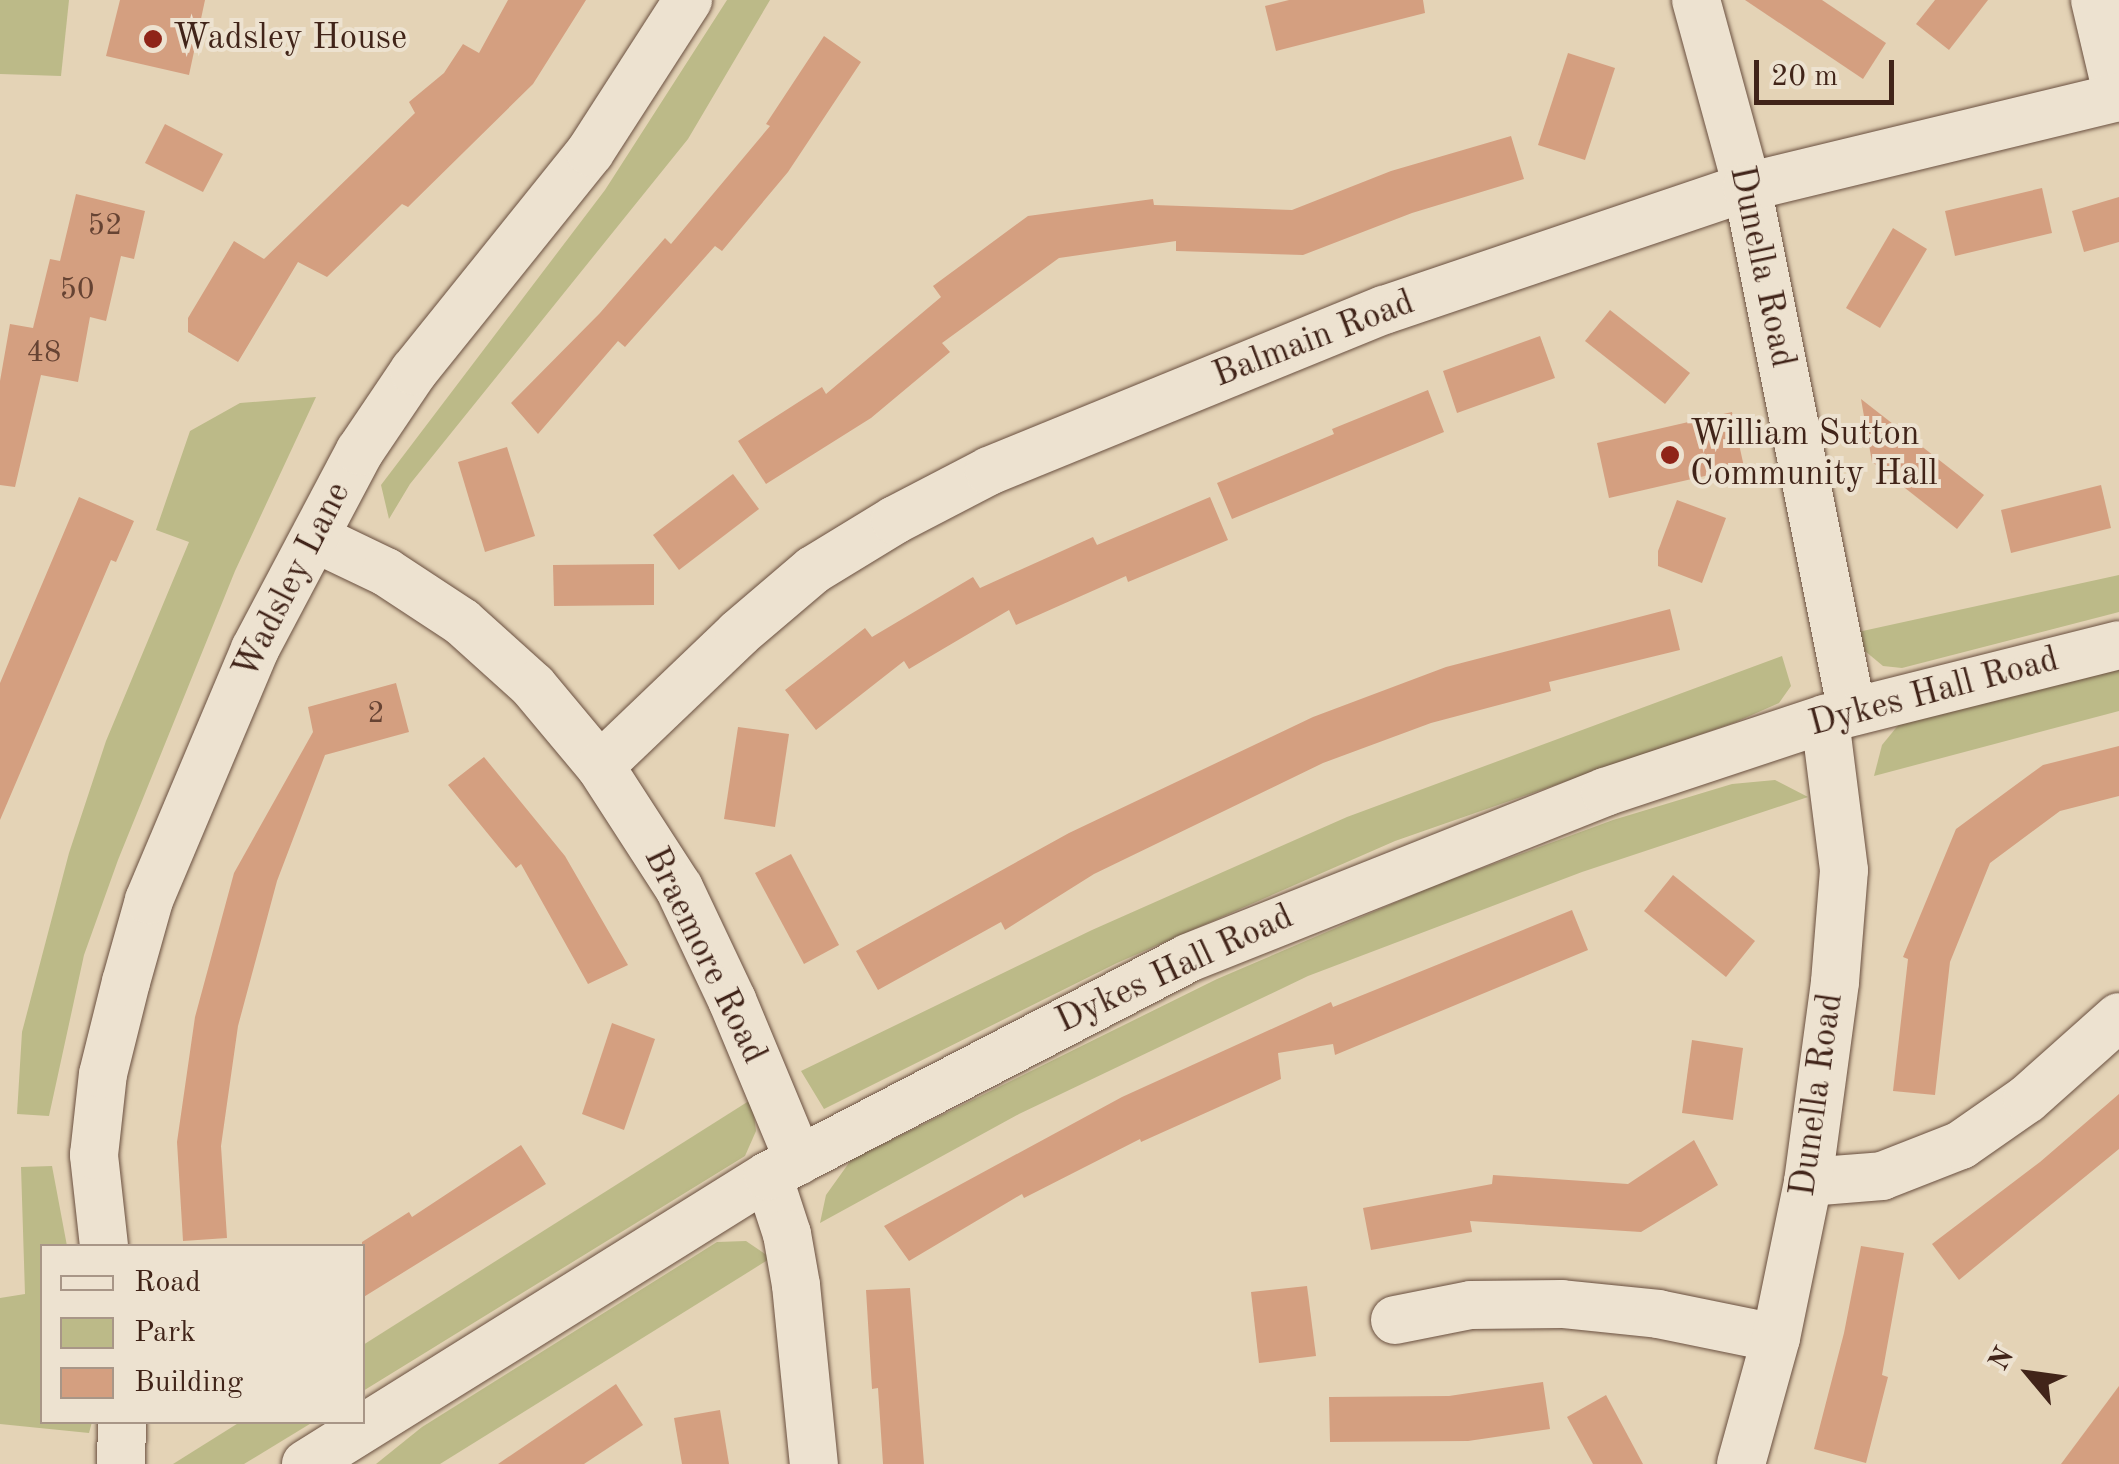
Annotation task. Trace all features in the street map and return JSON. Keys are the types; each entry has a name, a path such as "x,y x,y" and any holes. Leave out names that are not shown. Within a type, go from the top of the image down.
{"street":[{"name":"Wadsley Lane","path":"104,1244 94,1155 104,1074 148,900 248,666 360,450 414,371 590,152 688,0"},
{"name":"Dunella Road","path":"1696,0 1746,187 1839,716 1844,870 1808,1182 1776,1338 1741,1464"},
{"path":"2096,0 2118,97"},
{"name":"Balmain Road","path":"600,766 740,632 813,570 895,520 989,471 1384,310 1746,187 2118,97"},
{"name":"Braemore Road","path":"315,538 386,572 462,622 534,686 600,766 679,888 732,1000 783,1168 814,1464"},
{"name":"Dykes Hall Road","path":"306,1464 783,1168 978,1063 1188,958 1605,792 1839,716 2119,645"},
{"path":"1808,1182 1882,1176 1961,1145 2027,1099 2119,1017"},
{"path":"1395,1320 1471,1305 1562,1304 1658,1314 1776,1338"},
{"path":"121,1464 122,1424"}],"green space":[{"path":"0,0 69,0 61,76 0,74"},
{"path":"727,0 770,0 688,139 410,484 389,519 381,485 605,190"},
{"path":"316,397 235,571 118,860 84,955 49,1116 17,1114 22,1032 69,853 106,741 189,542 156,530 190,431 240,403"},
{"path":"2119,575 2119,612 1902,668 1883,666 1865,651 1858,632"},
{"path":"1782,656 1791,686 1779,703 1736,722 1395,841 1117,963 824,1109 801,1071 1092,930 1347,817"},
{"path":"2119,669 2119,711 1874,776 1882,745 1900,723"},
{"path":"1775,780 1808,797 1582,872 1308,976 1019,1114 820,1223 826,1195 851,1160 1217,979 1436,885 1613,820 1732,784"},
{"path":"752,1099 756,1131 745,1156 365,1390 365,1344"},
{"path":"52,1166 67,1244 40,1244 40,1424 91,1424 89,1433 0,1424 0,1298 25,1294 21,1167"},
{"path":"746,1241 771,1258 440,1464 376,1464 422,1427 717,1242"},
{"path":"237,1424 310,1424 244,1464 173,1464"}],"building":[{"name":"Wadsley House","path":"120,0 205,0 189,75 106,56"},
{"path":"508,0 586,0 533,84 408,207 402,204 327,277 298,262 238,362 188,332 188,318 234,241 264,259 415,113 409,102 444,73 463,44 479,53"},
{"path":"1289,0 1423,0 1425,13 1276,51 1265,6"},
{"path":"1745,0 1822,0 1886,43 1863,79"},
{"path":"1935,0 1988,0 1949,50 1916,24"},
{"path":"824,36 861,62 788,172 722,251 715,246 625,347 618,341 538,434 511,403 600,313 665,238 671,244 770,126 766,124"},
{"path":"1568,53 1615,68 1585,160 1538,145"},
{"path":"165,124 223,154 203,192 145,163"},
{"path":"1511,136 1524,179 1412,213 1303,255 1176,251 1176,241 1059,258 942,343 950,352 871,418 766,484 738,441 822,387 826,394 941,297 933,286 1028,216 1153,199 1154,205 1292,210 1391,171"},
{"path":"2042,188 2052,233 1955,256 1945,211"},
{"path":"76,194 145,211 134,259 121,256 106,321 90,317 78,382 41,375 15,487 0,485 0,381 10,324 33,328 50,259 60,261"},
{"path":"2119,197 2119,242 2084,252 2072,211"},
{"path":"1893,228 1927,249 1880,328 1846,308"},
{"path":"1610,310 1690,373 1665,404 1585,341"},
{"path":"1540,336 1555,378 1457,413 1443,371"},
{"path":"1428,390 1444,432 1232,519 1217,483 1334,434 1332,429"},
{"path":"1861,399 1984,495 1957,529 1872,462"},
{"name":"William Sutton Community Hall","path":"1732,412 1744,467 1609,498 1597,443"},
{"path":"507,447 535,536 485,552 458,462"},
{"path":"733,474 759,509 679,570 653,535"},
{"path":"2101,485 2111,528 2011,553 2001,510"},
{"path":"79,497 134,521 116,562 111,560 0,820 0,683"},
{"path":"1210,497 1228,540 1128,582 1126,576 1016,625 1009,610 909,669 904,661 816,730 785,690 865,628 872,637 973,577 980,588 1093,537 1097,545"},
{"path":"1677,500 1726,518 1702,583 1658,566 1658,551"},
{"path":"654,564 654,605 554,606 553,565"},
{"path":"1670,609 1680,650 1549,682 1551,691 1431,723 1323,763 1094,874 1005,930 1001,922 878,990 856,951 1069,833 1313,717 1446,667"},
{"path":"396,683 409,732 325,755 277,881 238,1026 221,1146 227,1238 183,1241 177,1142 195,1017 234,873 313,732 308,707"},
{"path":"738,727 789,734 775,827 724,819"},
{"path":"2119,746 2119,796 2060,811 1990,863 1950,962 1935,1095 1893,1091 1908,959 1903,957 1956,829 2043,765"},
{"path":"484,757 565,856 628,965 588,984 521,864 516,868 448,785"},
{"path":"791,854 839,945 804,964 755,873"},
{"path":"1673,875 1755,941 1726,977 1644,911"},
{"path":"1572,910 1588,950 1335,1055 1333,1044 1278,1053 1281,1079 1141,1142 1140,1139 1024,1198 1022,1194 909,1261 884,1226 1122,1097 1331,1002 1333,1007"},
{"path":"612,1023 655,1039 624,1130 582,1114"},
{"path":"1692,1040 1743,1048 1733,1120 1682,1113"},
{"path":"2119,1094 2119,1149 1959,1280 1932,1244 2040,1162"},
{"path":"1694,1140 1718,1185 1641,1232 1470,1221 1472,1232 1371,1250 1363,1208 1492,1184 1493,1175 1628,1184"},
{"path":"521,1145 546,1184 365,1296 362,1242 409,1212 412,1217"},
{"path":"1861,1246 1904,1253 1882,1375 1888,1377 1866,1463 1814,1449 1844,1333"},
{"path":"1307,1286 1316,1356 1259,1363 1251,1292"},
{"path":"910,1288 924,1464 883,1464 878,1388 872,1389 866,1290"},
{"path":"1543,1382 1550,1429 1468,1441 1330,1442 1329,1397 1449,1396"},
{"path":"616,1384 643,1425 584,1464 498,1464"},
{"path":"2119,1386 2119,1464 2061,1464"},
{"path":"1606,1395 1643,1464 1593,1464 1567,1417"},
{"path":"720,1410 729,1464 682,1464 674,1418"}],"place":[{"name":"Wadsley House","path":"153,39"},
{"name":"William Sutton Community Hall","path":"1670,455"}]}
